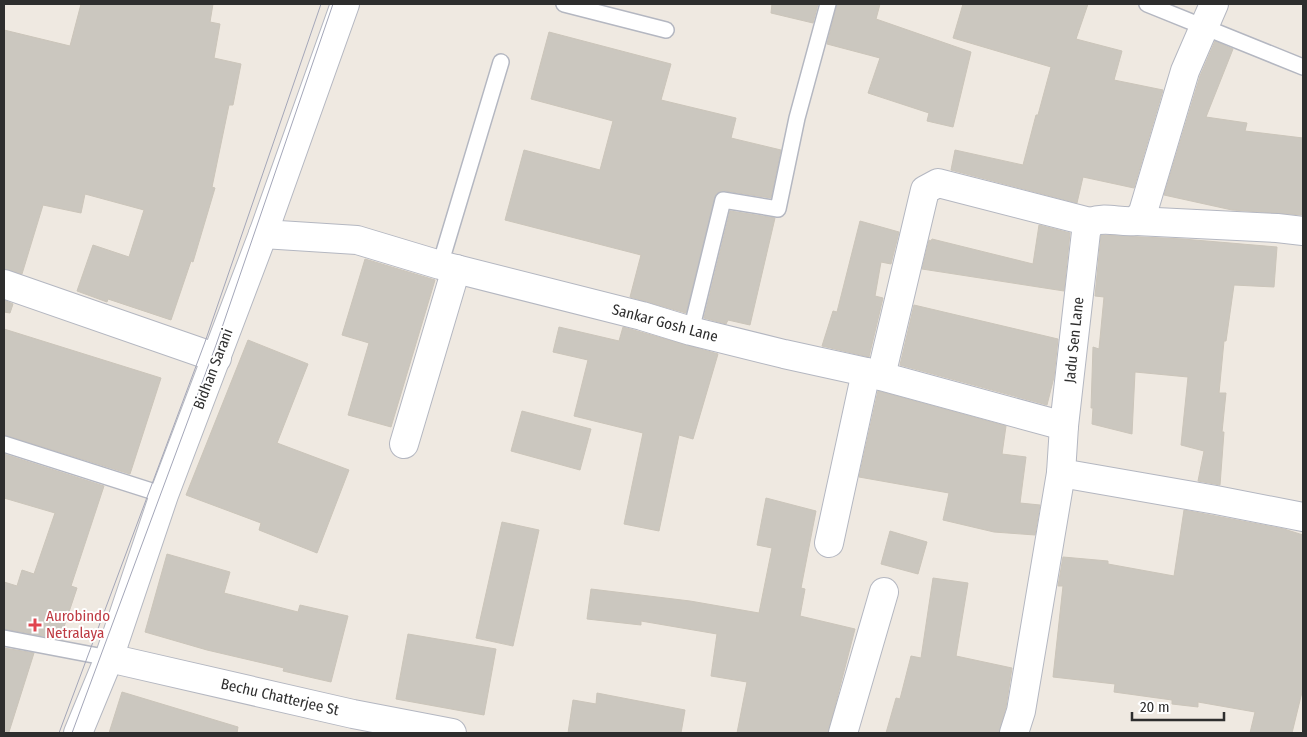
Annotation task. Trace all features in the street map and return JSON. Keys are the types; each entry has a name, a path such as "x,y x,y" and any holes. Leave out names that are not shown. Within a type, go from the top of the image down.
{"street":[{"name":"Bidhan Sarani","path":"78,733 109,658 164,495 263,234 345,4"},
{"path":"1136,221 1143,212 1185,71 1209,15"},
{"path":"829,543 924,190 938,183 1090,222 1101,218 1126,222 1277,228 1303,231"},
{"name":"Jadu Sen Lane","path":"1014,733 1021,711 1061,473 1064,426 1086,232 1090,222"},
{"name":"Sankar Gosh Lane","path":"263,234 357,240 448,267 784,354 873,374 1064,426"},
{"path":"404,444 448,267"},
{"path":"4,284 217,358"},
{"path":"1061,473 1303,517"},
{"path":"843,733 884,592"},
{"name":"Bechu Chatterjee St","path":"109,658 353,714 452,733"}],"lane":[{"path":"564,4 666,30"},
{"path":"691,330 723,200 778,210 797,118 828,4"},
{"path":"1147,4 1209,15 1303,67"},
{"path":"448,267 501,62"},
{"path":"4,444 164,495"},
{"path":"4,638 109,658"}],"building":[{"path":"81,4 213,4 210,22 220,24 214,58 241,64 233,105 229,105 212,187 215,188 193,262 191,261 171,320 108,299 107,302 77,291 93,245 129,257 144,210 85,194 81,213 43,205 22,274 4,269 4,30 70,46"},
{"path":"772,4 818,4 813,23 771,13"},
{"path":"837,4 880,4 876,19 971,52 953,127 927,121 929,113 868,93 880,58 827,44"},
{"path":"963,4 1088,4 1076,39 1122,51 1114,80 1163,90 1134,188 1083,177 1077,203 951,170 955,150 1023,165 1051,67 953,38"},
{"path":"549,32 671,64 661,100 736,118 731,138 781,150 771,198 725,191 716,194 686,313 630,297 641,255 505,220 524,150 600,170 613,121 531,99"},
{"path":"1215,41 1233,49 1206,117 1247,123 1245,131 1303,138 1303,215 1232,210 1164,195 1200,76"},
{"path":"730,211 775,218 750,325 728,320 726,324 704,318"},
{"path":"860,221 899,232 891,264 881,262 875,296 883,298 869,357 822,346 833,311 837,312"},
{"path":"1039,225 1070,233 1064,291 922,269 929,240 931,241 932,239 1033,264"},
{"path":"1101,235 1183,239 1277,247 1274,287 1234,285 1226,341 1224,341 1219,393 1226,393 1220,485 1198,481 1204,451 1181,445 1188,377 1135,372 1132,434 1092,424 1093,347 1099,349 1104,297 1095,296"},
{"path":"365,259 435,280 391,427 348,415 369,343 342,335"},
{"path":"4,300 13,304 10,313 4,312"},
{"path":"914,305 1058,339 1054,377 1047,405 900,365"},
{"path":"559,327 619,341 623,327 718,354 693,439 679,435 659,531 624,524 643,433 574,416 588,360 553,352"},
{"path":"4,329 161,378 130,474 4,435"},
{"path":"248,340 308,364 277,443 349,470 317,553 259,530 261,523 186,495"},
{"path":"878,391 1006,426 1002,454 1026,457 1020,503 1040,505 1035,535 994,532 943,520 949,493 859,477"},
{"path":"522,411 591,429 580,470 511,451"},
{"path":"4,454 104,486 71,586 77,588 60,639 4,629 4,582 17,586 22,570 34,574 55,513 4,498"},
{"path":"766,498 816,511 801,588 805,589 800,616 855,629 828,733 737,733 747,682 711,676 717,634 641,621 641,625 587,619 591,589 690,601 759,613 772,548 757,545"},
{"path":"1184,510 1284,529 1303,535 1303,688 1292,733 1250,733 1255,712 1198,702 1198,707 1172,704 1172,700 1114,692 1115,684 1053,677 1063,586 1058,586 1063,557 1108,561 1108,564 1174,576"},
{"path":"502,522 539,530 513,646 476,638"},
{"path":"890,531 927,542 918,574 881,564"},
{"path":"167,554 230,572 224,593 298,612 300,605 348,616 331,682 283,671 284,668 207,650 145,632"},
{"path":"933,578 968,583 956,656 1012,668 1006,707 999,733 886,733 896,698 900,699 911,656 921,658"},
{"path":"408,634 496,649 484,715 396,699"},
{"path":"4,648 34,653 9,732 4,731"},
{"path":"122,692 238,727 237,733 109,733"},
{"path":"597,693 685,710 681,733 568,733 573,700 596,704"}],"tram line":[{"path":"59,733 205,342 321,4"},
{"path":"72,733 216,345 333,4"}],"place":[{"name":"Aurobindo Netralaya","path":"35,625"}]}
